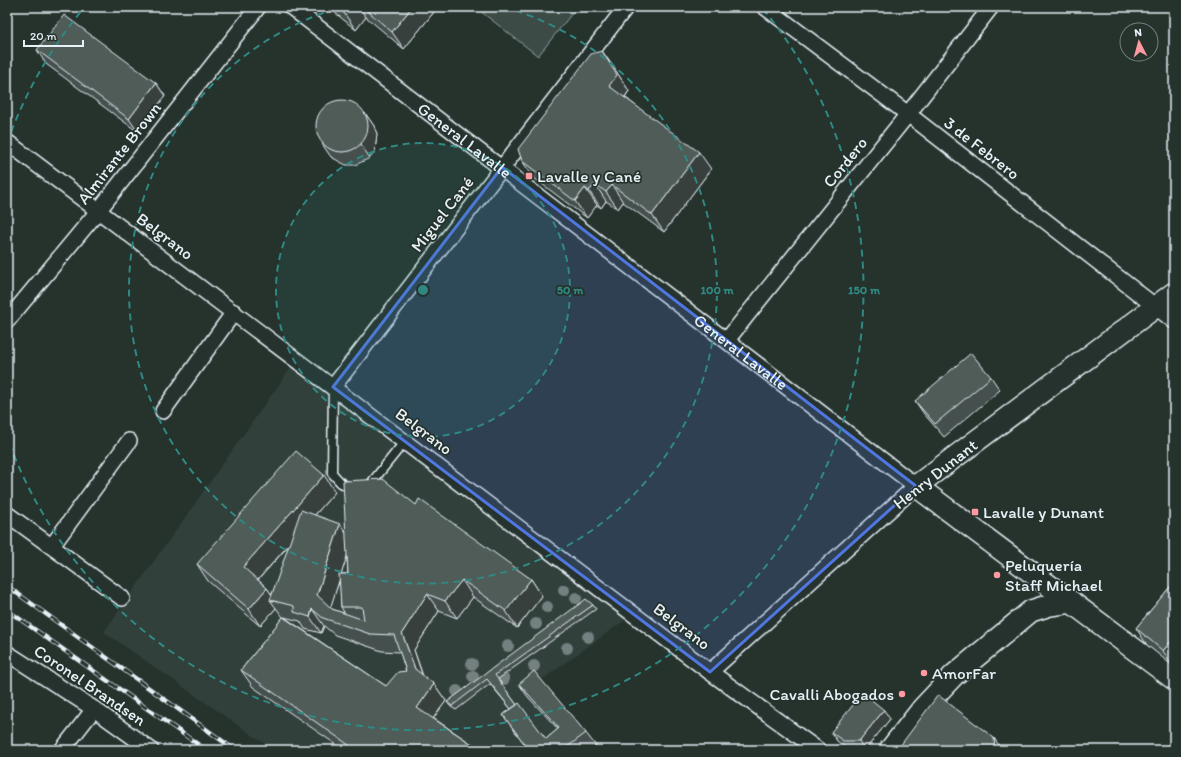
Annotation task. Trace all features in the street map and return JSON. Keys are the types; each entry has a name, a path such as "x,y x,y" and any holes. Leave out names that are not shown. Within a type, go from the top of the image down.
{"street":[{"name":"Almirante Brown","path":"7,321 98,210 258,7"},
{"name":"General Lavalle","path":"292,7 916,486 1174,679"},
{"name":"Miguel Cané","path":"333,387 626,7"},
{"name":"3 de Febrero","path":"765,7 908,114 1174,321"},
{"name":"Cordero","path":"727,340 908,114 991,7"},
{"name":"Belgrano","path":"7,142 710,672 818,750"},
{"name":"Henry Dunant","path":"710,672 916,486 1174,293"},
{"path":"163,412 234,312"},
{"path":"52,546 129,441"},
{"path":"7,514 122,598"},
{"path":"1030,570 1032,592 1030,611"},
{"path":"890,750 923,708 954,675 1030,611 1050,605 1072,602"},
{"name":"Coronel Brandsen","path":"7,653 94,709 152,750"},
{"path":"62,750 94,709"}],"lane":[{"path":"333,387 332,473 341,483 362,494 405,441"}],"highlighted area":[{"path":"502,167 916,486 710,672 333,387"}],"shaded area":[{"path":"475,7 577,7 538,56"},
{"path":"292,366 629,617 540,681 576,750 274,750 104,632"}],"building":[{"path":"336,7 349,7 344,13"},
{"path":"363,7 412,7 392,32"},
{"path":"64,15 156,83 129,119 37,50"},
{"path":"602,51 617,75 609,86 699,152 652,215 612,185 606,192 595,184 589,191 585,188 575,201 522,161 518,149 591,54"},
{"path":"342,100 352,102 360,108 366,116 368,126 366,136 360,144 352,150 342,152 332,150 324,144 318,136 316,126 318,116 324,108 332,102"},
{"path":"971,353 991,377 935,424 915,401"},
{"path":"296,451 324,475 243,567 267,588 249,609 197,564"},
{"path":"383,479 416,505 419,499 531,579 506,611 462,580 445,601 427,594 402,633 415,669 434,684 417,708 481,750 356,750 241,670 283,617 386,686 398,672 406,671 394,635 370,634 323,618 312,609 310,617 294,612 294,606 270,600 301,510 340,524 317,595 332,609 364,620 362,607 341,607 339,574 348,574 343,481"},
{"path":"1174,582 1174,637 1163,651 1136,628"},
{"path":"586,599 593,605 495,675 517,705 511,709 487,679 452,706 447,702"},
{"path":"534,671 586,733 563,750 529,750 503,715 519,703 546,739 559,728 519,684"},
{"path":"863,693 884,710 859,741 843,741 831,732"},
{"path":"938,695 994,738 995,750 897,750"}],"railway":[{"path":"7,586 235,750"},
{"path":"7,610 206,750"}],"place":[{"name":"Lavalle y Cané","path":"529,176"},
{"name":"Lavalle y Dunant","path":"975,512"},
{"name":"Peluquería Staff Michael","path":"997,575"},
{"name":"AmorFar","path":"924,673"},
{"name":"Cavalli Abogados","path":"902,694"}]}
